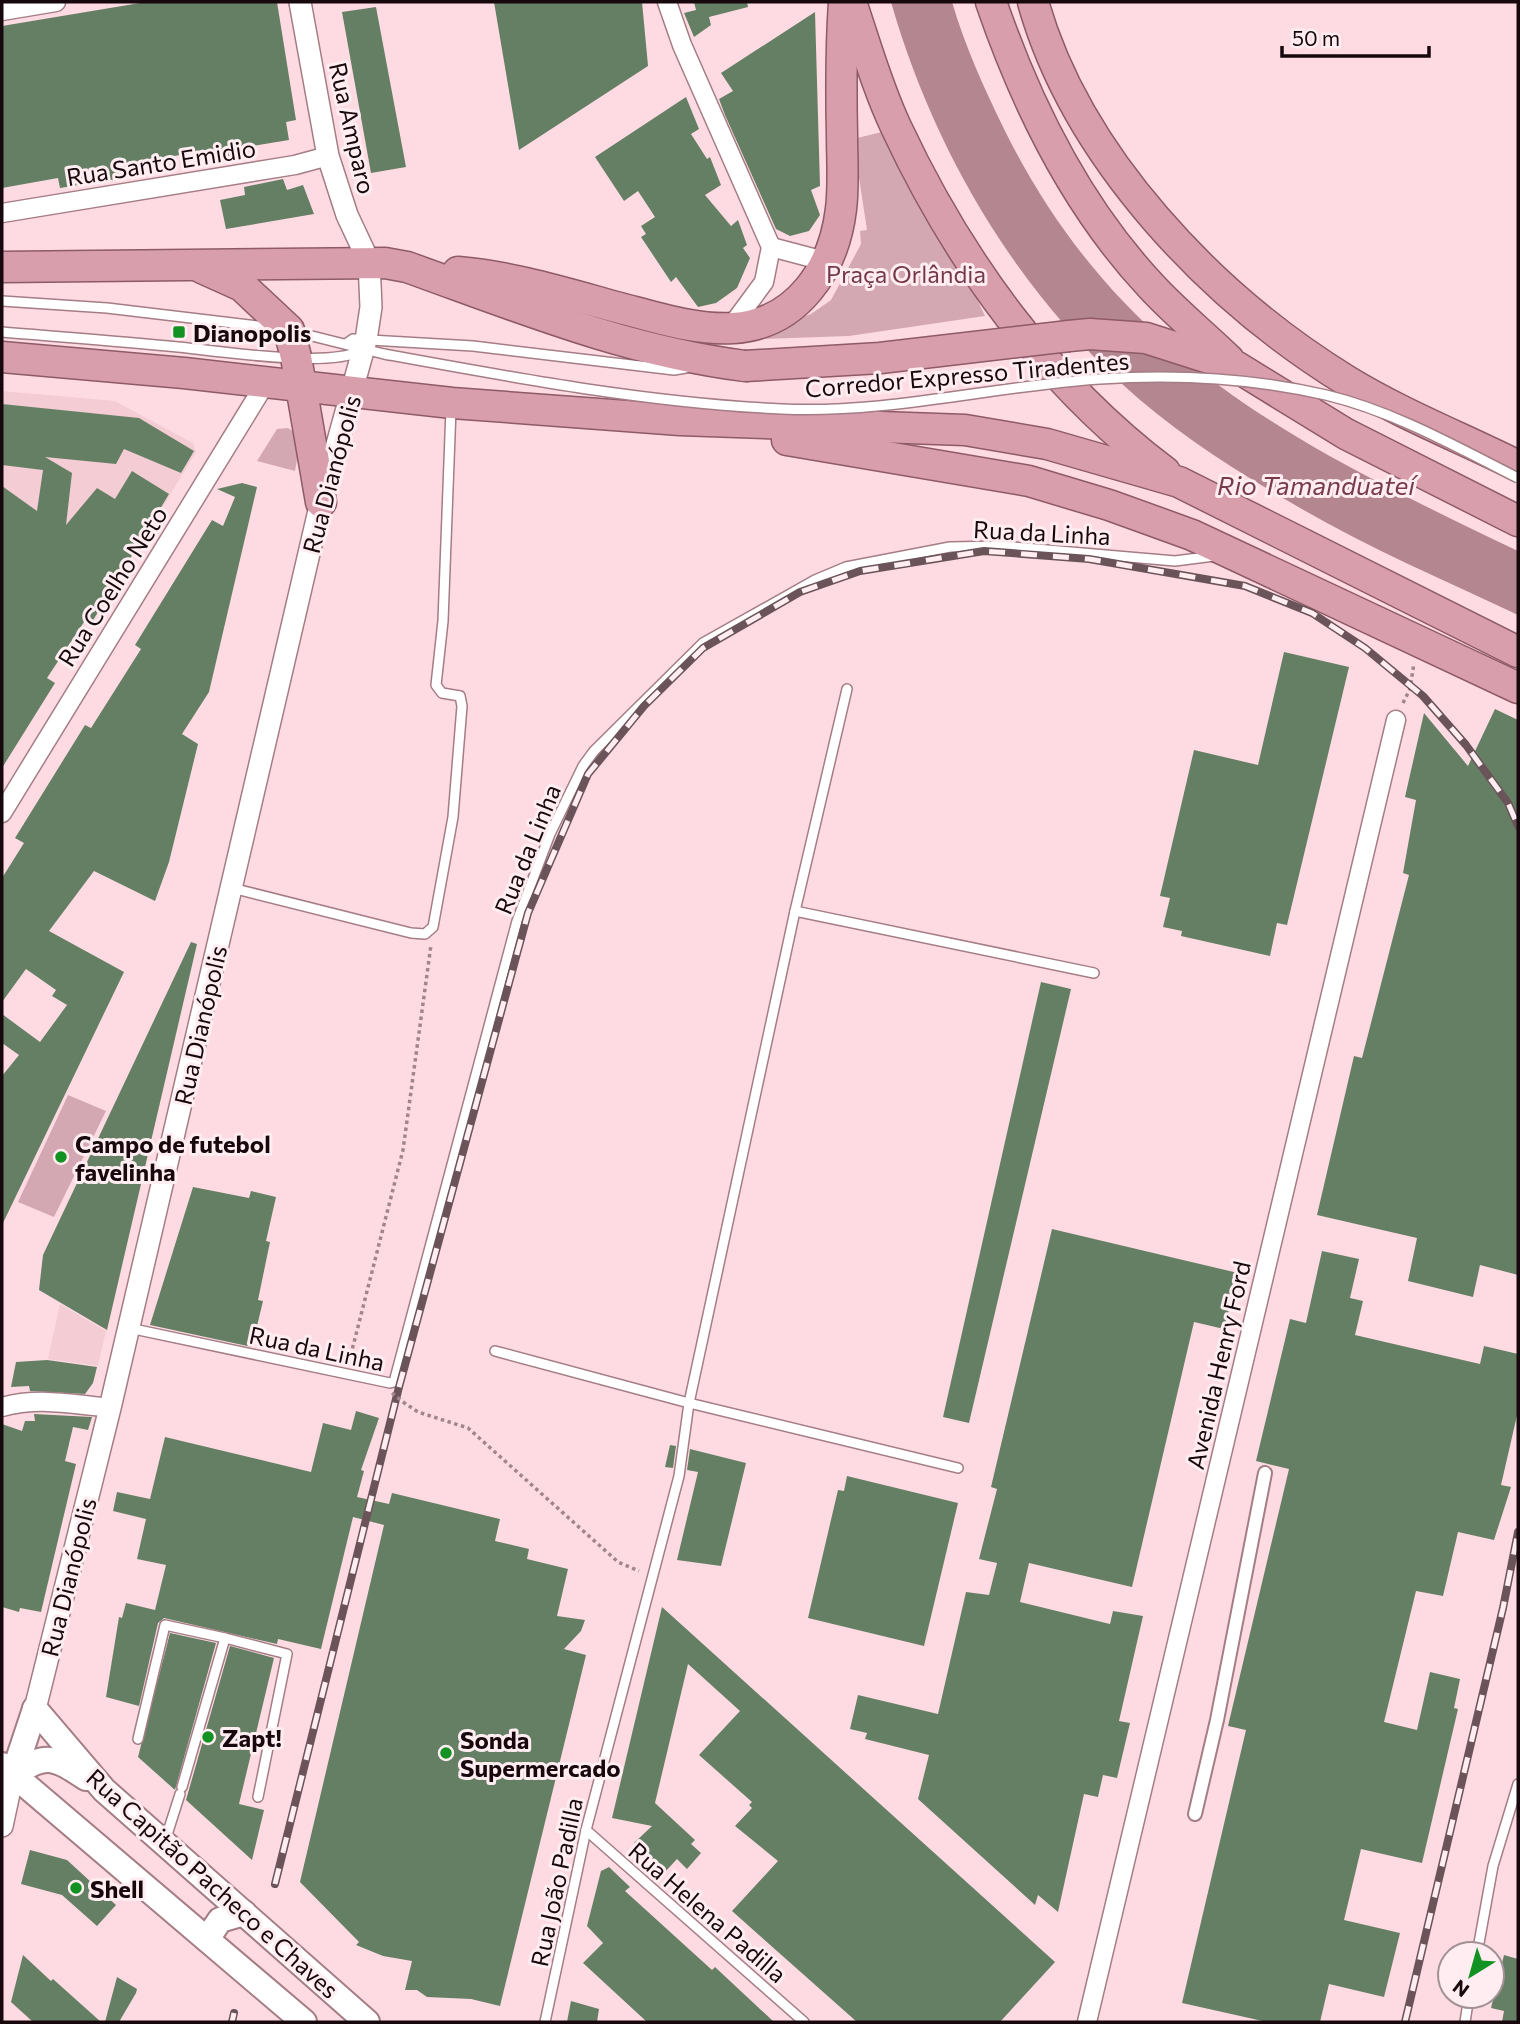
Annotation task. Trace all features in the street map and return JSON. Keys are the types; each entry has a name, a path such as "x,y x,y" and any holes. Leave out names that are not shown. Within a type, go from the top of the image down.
{"highway":[{"path":"2,267 369,262 472,273 662,319 730,328 759,322 791,306 813,286 828,262 837,237 842,206 841,51 844,2"},
{"path":"851,2 895,125 929,194 982,277 1023,335 1091,411 1179,482"},
{"path":"991,2 1011,60 1046,134 1084,199 1150,285 1237,367 1346,434 1518,520"},
{"path":"1033,2 1061,73 1106,152 1154,217 1212,278 1261,321 1349,382 1518,466"},
{"path":"193,265 242,286 293,343 321,502"},
{"path":"407,267 577,329 657,351 745,366 880,358 1090,334 1146,338 1237,367"},
{"path":"2,357 184,373 452,403 680,420 965,430 1008,435 1179,482 1518,652"},
{"path":"680,420 1028,481 1109,505 1228,552 1518,688"}],"main road":[{"name":"Rua Dianópolis","path":"8,1770 35,1709"},
{"name":"Rua Capitão Pacheco e Chaves","path":"35,1709 104,1790 366,2022"},
{"path":"8,1770 36,1760 50,1759 66,1765 104,1790"},
{"name":"Rua Capitão Pacheco e Chaves","path":"8,1770 304,2022"},
{"path":"207,1938 220,1920 244,1913"}],"street":[{"path":"2,11 56,2"},
{"name":"Rua Amparo","path":"300,2 328,156 347,215 369,262"},
{"path":"667,2 682,45 771,247 764,282 730,328"},
{"name":"Rua Santo Emidio","path":"2,213 295,165 328,156"},
{"path":"771,247 828,262"},
{"name":"Rua Dianópolis","path":"35,1709 110,1409 321,502 365,347 371,307 369,262"},
{"name":"Rua Coelho Neto","path":"2,813 265,384"},
{"name":"Avenida Henry Ford","path":"1087,2022 1396,720"},
{"path":"2,1407 19,1402 44,1402 110,1409"},
{"path":"1195,1814 1217,1720 1265,1473"},
{"name":"Rua Dianópolis","path":"2,1826 8,1770"}],"lane":[{"name":"Corredor Expresso Tiradentes","path":"2,301 107,308 293,343 349,357 365,347"},
{"name":"Corredor Expresso Tiradentes","path":"2,332 258,356 293,343 365,347 514,378 783,409 855,408 1101,379 1224,378 1328,396 1384,415 1518,478"},
{"path":"365,347 473,346 674,370 716,362"},
{"path":"232,888 411,933 425,934 431,930 453,817 462,703 458,695 439,691 435,682 443,621 452,403"},
{"name":"Rua da Linha","path":"129,1328 390,1383 396,1380 517,921 550,834 594,751 692,652 815,580 865,562 950,547 1001,545 1175,561 1228,552"},
{"name":"Rua João Padilla","path":"545,2022 586,1830 650,1577 679,1476 689,1403 795,911 847,689"},
{"path":"795,911 1094,973"},
{"path":"495,1352 689,1403 958,1468"},
{"path":"138,1739 165,1625 287,1654 257,1797"},
{"path":"165,1843 225,1638"},
{"path":"1480,1940 1493,1866 1518,1784"},
{"name":"Rua Helena Padilla","path":"586,1830 804,2022"}],"path":[{"path":"1396,720 1410,689 1416,640"},
{"path":"346,1374 403,1150 412,1072 432,956 431,930"},
{"path":"392,1393 418,1412 467,1429 618,1562 650,1577"}],"shaded area":[{"path":"2,391 115,401 193,443 196,452 153,523 97,488 63,530 2,486"},
{"path":"60,1304 106,1331 98,1366 48,1359"}],"green space":[{"name":"Praça Orlândia","path":"890,130 942,224 985,316 849,336 761,339 757,332 811,314 831,300 861,244 860,231 867,230 853,139"},
{"path":"288,428 301,437 295,471 257,461 277,429"},
{"name":"Campo de futebol favelinha","path":"68,1095 106,1111 54,1217 18,1202"}],"water":[{"name":"Rio Tamanduateí","path":"891,2 952,2 969,51 1004,129 1050,209 1102,278 1159,336 1222,387 1289,432 1361,473 1518,551 1518,615 1377,549 1272,492 1183,433 1121,383 1044,301 980,208 929,108"}],"building":[{"path":"146,2 277,2 296,120 286,122 289,140 234,149 236,159 215,162 214,155 181,158 180,155 127,164 129,177 60,188 58,178 2,188 2,26"},
{"path":"494,2 642,2 648,66 519,150"},
{"path":"694,2 747,2 748,7 709,17 711,25 694,37 684,13 696,10"},
{"path":"376,7 406,167 371,173 342,12"},
{"path":"815,12 820,186 811,190 820,215 809,231 790,236 776,229 725,115 719,99 733,91 721,73"},
{"path":"686,97 699,129 691,134 707,159 710,157 721,185 705,195 731,226 738,220 747,245 743,248 750,258 737,288 716,303 698,307 676,277 671,282 641,237 646,234 641,226 655,217 638,191 624,201 595,157"},
{"path":"283,179 287,190 303,185 314,214 226,229 220,200 245,195 244,187"},
{"path":"2,404 139,418 194,451 181,473 124,449 116,464 45,457 72,473 66,525 97,488 115,499 132,471 169,494 92,622 86,619 47,678 55,683 2,768 2,486 37,511 43,470 2,465"},
{"path":"242,483 257,487 209,692 182,734 198,744 169,862 155,901 94,871 49,931 124,972 2,1225 2,1076 19,1055 2,1043 2,1014 40,1042 67,1005 52,996 56,990 26,969 2,1002 2,878 24,843 15,838 85,725 91,728 141,649 135,645 212,520 223,526 235,497 217,489"},
{"path":"1284,652 1349,667 1287,925 1277,923 1270,956 1181,936 1182,931 1163,927 1170,898 1160,896 1194,750 1258,765"},
{"path":"1495,709 1518,720 1518,1275 1480,1265 1473,1297 1408,1281 1417,1238 1317,1215 1354,1056 1362,1058 1409,875 1403,873 1416,800 1405,797 1424,713 1468,766"},
{"path":"191,942 197,944 107,1330 39,1290 43,1255"},
{"path":"1041,982 1071,989 969,1423 943,1417"},
{"path":"193,1187 249,1198 251,1191 276,1197 266,1241 270,1242 258,1300 263,1301 252,1347 150,1325"},
{"path":"1052,1229 1238,1273 1224,1329 1194,1322 1132,1587 1029,1563 1020,1602 1110,1624 1113,1611 1143,1616 1119,1721 1130,1723 1117,1778 1103,1775 1098,1797 1084,1794 1058,1912 1038,1895 1035,1905 918,1799 929,1755 865,1739 867,1733 850,1729 858,1695 938,1714 966,1592 989,1595 997,1563 979,1559 997,1489 991,1487"},
{"path":"1322,1251 1359,1259 1350,1298 1363,1301 1355,1335 1480,1364 1484,1346 1518,1354 1518,1411 1501,1485 1511,1487 1494,1540 1458,1532 1443,1596 1416,1591 1384,1722 1417,1730 1430,1672 1460,1679 1454,1708 1458,1709 1422,1863 1361,1849 1344,1920 1400,1933 1384,1997 1329,1984 1320,2022 1267,2022 1182,2003 1246,1730 1228,1726 1289,1469 1256,1461 1290,1319 1306,1323"},
{"path":"47,1360 97,1367 93,1383 85,1394 30,1391 29,1386 11,1387 16,1362"},
{"name":"Sonda Supermercado","path":"356,1411 379,1418 361,1470 364,1471 357,1497 389,1504 392,1493 500,1519 495,1541 529,1549 527,1559 568,1569 557,1616 585,1620 581,1631 564,1649 586,1655 500,2006 471,1999 427,1997 417,1990 405,1990 412,1961 383,1956 356,1945 359,1942 300,1882 384,1525 353,1517 321,1649 278,1639 277,1644 164,1618 158,1623 139,1706 106,1697 119,1617 122,1618 126,1603 155,1610 166,1565 137,1559 146,1519 113,1511 117,1492 150,1499 165,1437 311,1472 323,1423 351,1430"},
{"path":"34,1414 92,1417 88,1430 73,1427 65,1461 76,1464 41,1612 20,1608 19,1612 2,1607 2,1424 22,1431 25,1421 35,1421"},
{"path":"670,1445 676,1446 673,1468 665,1467"},
{"path":"690,1449 746,1463 721,1566 677,1560 698,1472 687,1470"},
{"path":"847,1476 958,1503 924,1646 808,1618 838,1490 844,1491"},
{"path":"662,1607 1055,1962 1000,2022 857,2022 732,1911 778,1861 735,1826 752,1808 749,1805 752,1802 699,1755 740,1711 688,1664 655,1803 695,1840 691,1844 701,1853 687,1869 677,1859 665,1872 634,1843 652,1826 612,1818"},
{"path":"170,1633 216,1643 175,1790 138,1757"},
{"path":"230,1646 274,1658 239,1804 264,1810 252,1860 186,1800"},
{"name":"Shell","path":"30,1850 67,1860 116,1905 97,1926 62,1895 21,1884"},
{"path":"609,1867 630,1887 625,1891 712,1970 715,1967 774,2022 647,2022 583,1963 603,1943 587,1926 601,1871"},
{"path":"23,1955 101,2022 33,2022 11,2002"},
{"path":"1506,1956 1518,1959 1518,2022 1502,2022 1504,2011 1500,2010 1506,2010"},
{"path":"117,1977 137,1989 136,1993 119,2022 105,2022"},
{"path":"571,2001 599,2009 597,2022 567,2022"}],"railway":[{"path":"275,1884 399,1387 528,913 588,774 644,706 703,648 800,592 860,571 984,551 1089,559 1245,586 1312,613 1365,648 1423,696 1466,745 1508,803 1518,826"},
{"path":"1405,2022 1503,1608 1518,1532"},
{"path":"232,2022 234,2013"}],"place":[{"name":"Dianopolis","path":"179,332"},
{"name":"Campo de futebol favelinha","path":"61,1157"},
{"name":"Zapt!","path":"208,1737"},
{"name":"Sonda Supermercado","path":"446,1753"},
{"name":"Shell","path":"76,1888"}]}
